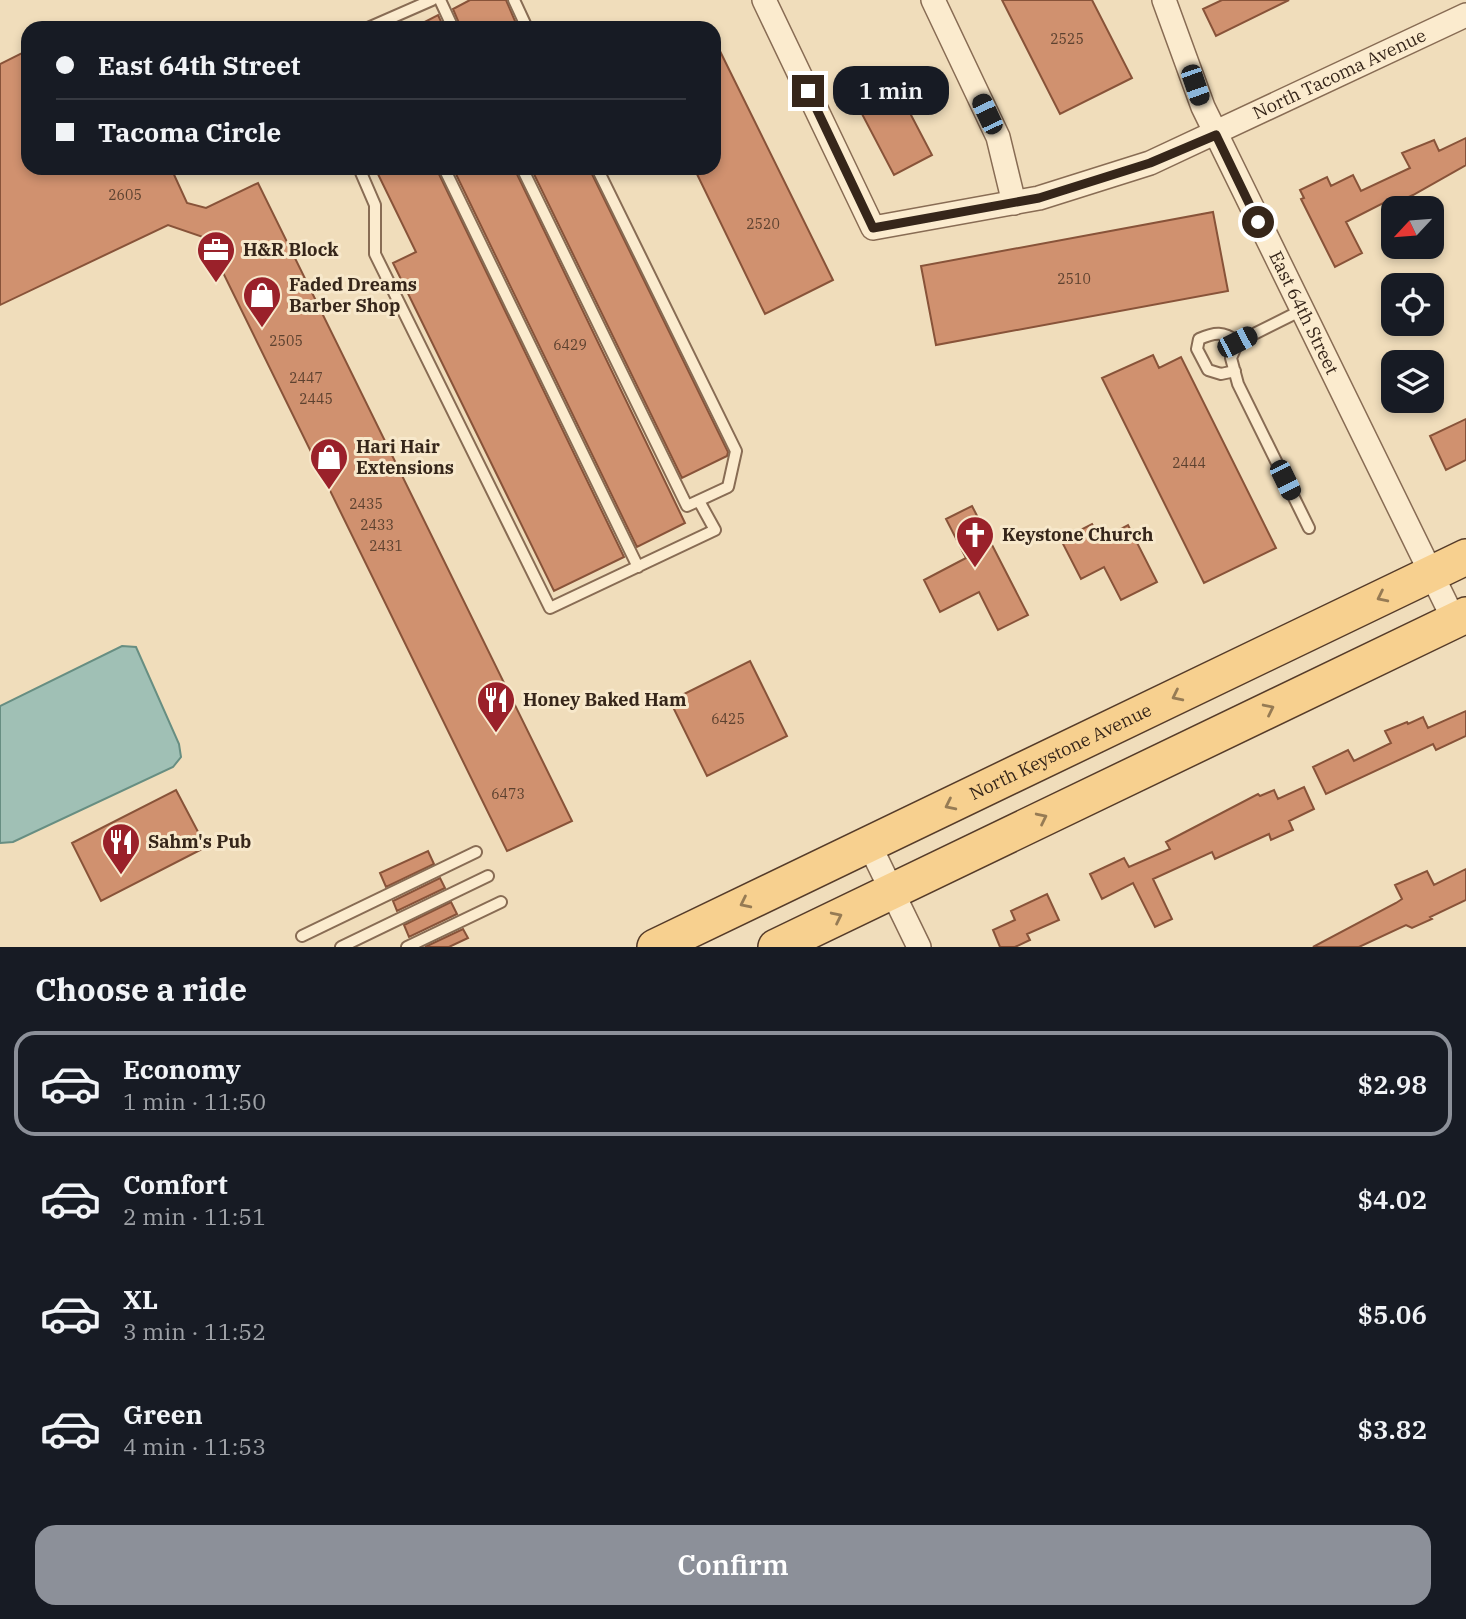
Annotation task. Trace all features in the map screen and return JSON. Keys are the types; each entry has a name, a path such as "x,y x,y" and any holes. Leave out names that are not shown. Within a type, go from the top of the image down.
{"main road":[{"name":"North Keystone Avenue","path":"655,947 1466,557"},
{"path":"776,947 1460,618"}],"street":[{"name":"North Tacoma Avenue","path":"764,0 873,228 1014,203 1119,174 1216,135 1466,15"},
{"path":"933,0 998,137 1014,203"},
{"name":"East 64th Street","path":"1164,0 1202,107 1431,574 1460,618"},
{"path":"869,844 919,947"}],"lane":[{"path":"386,21 432,0"},
{"path":"440,0 450,21"},
{"path":"513,0 524,21"},
{"path":"362,175 376,205 375,254 550,608 715,530 699,501"},
{"path":"447,175 638,567"},
{"path":"525,175 687,506 729,487 736,451 600,175"},
{"path":"1302,310 1237,342 1231,358 1238,384 1309,528"},
{"path":"1235,371 1221,374 1208,370 1197,349 1199,339 1214,333 1227,334 1237,342"},
{"path":"302,936 476,852"},
{"path":"341,947 488,876"},
{"path":"407,947 501,902"}],"water":[{"path":"122,646 136,647 179,744 181,757 173,767 13,842 0,843 0,706"}],"building":[{"path":"470,0 506,0 515,21 458,21 453,9"},
{"path":"1002,0 1092,0 1132,78 1060,114"},
{"path":"1222,0 1289,0 1216,36 1203,9"},
{"path":"438,15 441,21 426,21"},
{"path":"721,53 833,280 765,314 697,175 721,175"},
{"path":"21,54 21,175 174,175 187,203 206,208 258,183 572,821 507,851 206,238 168,225 0,305 0,64"},
{"path":"900,94 932,155 894,175 862,114"},
{"path":"1466,138 1466,165 1411,196 1381,196 1381,204 1346,222 1362,253 1335,267 1301,199 1304,198 1300,190 1327,177 1331,186 1353,175 1361,191 1410,168 1402,153 1434,140 1439,151"},
{"path":"378,175 439,175 624,557 554,591 393,263 416,252"},
{"path":"456,175 517,175 685,523 637,547"},
{"path":"534,175 592,175 728,452 727,456 682,478"},
{"path":"1213,212 1228,291 936,345 921,266"},
{"path":"1153,355 1159,368 1181,357 1276,548 1204,583 1102,378"},
{"path":"1466,419 1466,460 1446,470 1430,436"},
{"name":"Keystone Church","path":"972,506 1028,615 998,630 979,592 940,612 924,580 966,558 946,519"},
{"path":"1092,524 1100,540 1128,525 1157,582 1121,600 1104,567 1081,579 1061,540"},
{"path":"750,661 787,736 707,776 670,701"},
{"path":"1466,711 1466,736 1436,750 1433,744 1326,794 1313,767 1348,750 1354,761 1391,743 1385,731 1407,722 1408,724 1423,717 1428,728"},
{"path":"1304,787 1314,809 1289,821 1293,830 1271,840 1269,834 1215,859 1212,852 1153,879 1172,919 1155,927 1133,883 1102,899 1090,874 1124,858 1129,867 1170,849 1166,842 1258,794 1260,796 1274,790 1278,799"},
{"path":"176,790 206,847 101,901 72,843"},
{"path":"428,851 434,864 386,887 380,873"},
{"path":"1466,869 1466,900 1430,917 1432,919 1412,928 1406,925 1359,947 1313,947 1402,899 1395,885 1427,871 1434,885"},
{"path":"440,878 445,888 397,911 393,901"},
{"path":"1047,894 1059,920 1027,934 1030,940 1015,947 1000,947 993,930 1015,920 1011,911"},
{"path":"451,902 457,914 409,937 404,925"},
{"path":"463,929 468,938 449,947 425,947"}],"place":[{"name":"H&R Block","path":"216,284"},
{"name":"Faded Dreams Barber Shop","path":"262,329"},
{"name":"Hari Hair Extensions","path":"329,491"},
{"name":"Keystone Church","path":"975,569"},
{"name":"Honey Baked Ham","path":"496,734"},
{"name":"Sahm's Pub","path":"121,876"}],"route":[{"path":"808,91 873,228 1014,203 1077,188 1150,163 1216,135 1258,222"}]}
